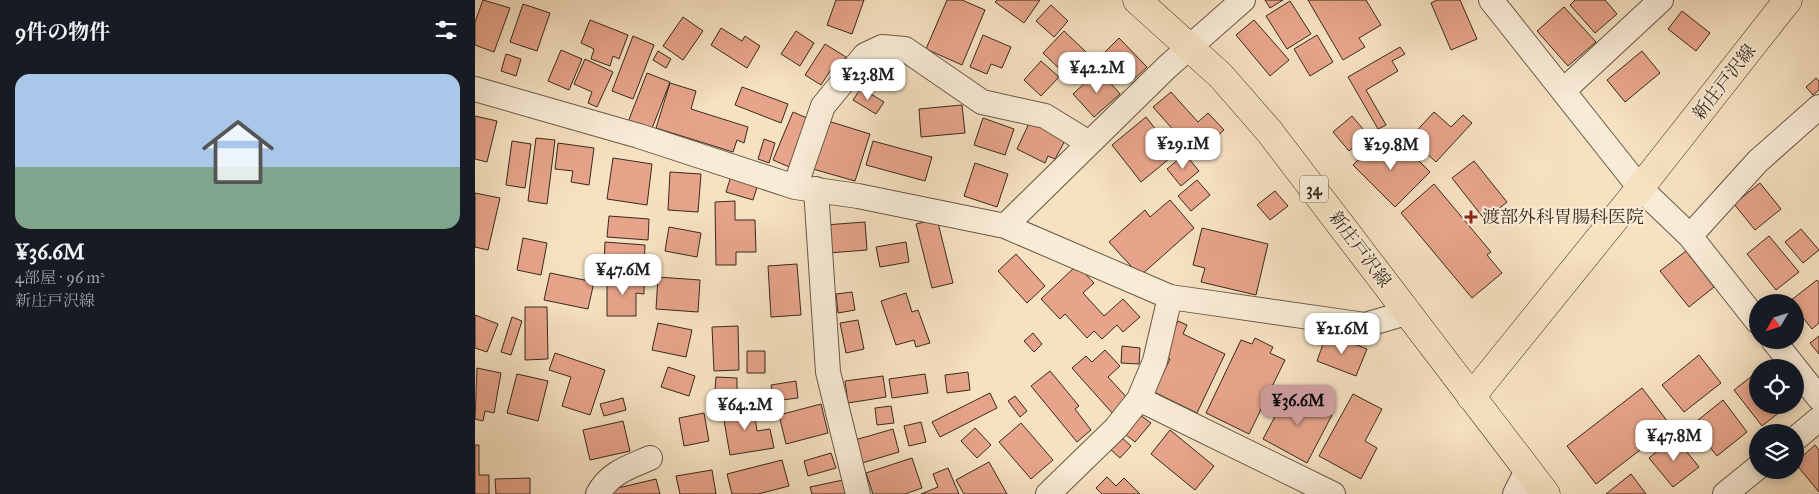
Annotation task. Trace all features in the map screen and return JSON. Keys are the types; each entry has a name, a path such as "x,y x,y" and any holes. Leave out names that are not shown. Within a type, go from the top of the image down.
{"main road":[{"name":"新庄戸沢線","path":"1137,0 1221,76 1269,131 1471,397 1521,482 1545,494"},
{"name":"新庄戸沢線","path":"1471,397 1640,188 1788,0"}],"street":[{"path":"1005,226 1190,47 1243,0"},
{"path":"1491,0 1640,188 1690,236 1749,311"},
{"path":"1563,91 1661,0"},
{"path":"859,494 828,372 806,188 823,106 865,55 882,47 905,49 982,102 1045,116 1089,143"},
{"path":"475,89 639,136 806,188 1005,226 1170,296 1365,325 1406,313"},
{"path":"1690,236 1758,161 1819,107"},
{"path":"1048,494 1116,428 1139,399 1155,361 1170,296"},
{"path":"1780,349 1819,398"},
{"path":"1139,399 1333,494"},
{"path":"1804,431 1819,420"},
{"path":"598,494 604,483 621,470 650,458"},
{"path":"1725,494 1749,474"}],"building":[{"path":"483,0 510,8 494,52 475,45 475,22"},
{"path":"836,0 864,0 852,34 827,25"},
{"path":"947,0 962,0 985,10 962,65 926,49"},
{"path":"997,0 1040,0 1024,23 995,2"},
{"path":"1265,0 1283,0 1270,8"},
{"path":"1308,0 1366,0 1381,25 1359,38 1365,47 1343,60"},
{"path":"1437,0 1460,0 1477,39 1451,50 1431,3"},
{"path":"1575,0 1605,0 1617,14 1595,33 1570,5"},
{"path":"1290,1 1311,34 1287,49 1266,16"},
{"path":"523,4 550,13 537,51 510,42"},
{"path":"1051,5 1068,21 1054,37 1036,21"},
{"path":"1564,7 1596,42 1568,66 1537,31"},
{"path":"1682,11 1710,33 1696,51 1668,29"},
{"path":"683,17 703,31 683,60 663,46"},
{"path":"590,20 628,35 619,59 613,56 610,66 591,59 594,49 581,43"},
{"path":"1254,20 1289,60 1270,76 1236,35"},
{"path":"721,28 742,41 745,36 760,46 747,68 711,45"},
{"path":"796,31 814,43 800,66 781,54"},
{"path":"1064,31 1086,52 1065,74 1043,53"},
{"path":"983,35 1011,47 1002,68 991,64 987,74 970,67"},
{"path":"1317,35 1333,62 1310,76 1294,49"},
{"path":"633,36 654,45 633,99 612,91"},
{"path":"1119,38 1147,67 1130,83 1102,55"},
{"path":"825,44 846,57 839,68 834,65 821,85 805,75"},
{"path":"1400,47 1405,54 1392,61 1398,71 1366,90 1386,125 1378,129 1348,77"},
{"path":"561,50 582,59 569,90 548,81"},
{"path":"658,51 671,59 666,68 653,60"},
{"path":"1642,51 1660,73 1625,102 1607,80"},
{"path":"506,54 521,59 516,76 501,71"},
{"path":"585,59 613,72 597,107 588,103 592,92 574,84"},
{"path":"1041,61 1059,77 1041,96 1024,80"},
{"path":"1099,70 1120,94 1094,117 1073,94"},
{"path":"647,73 670,82 651,131 628,122"},
{"path":"1816,78 1819,81 1819,90 1813,95 1806,87"},
{"path":"670,83 696,91 691,109 748,127 744,143 737,140 733,152 656,128"},
{"path":"742,87 788,104 781,123 735,105"},
{"path":"861,88 884,102 876,114 853,100"},
{"path":"1171,92 1198,122 1208,113 1224,130 1205,147 1184,142 1153,107"},
{"path":"962,105 965,133 921,137 919,109"},
{"path":"793,112 814,121 794,169 773,160"},
{"path":"1434,112 1451,127 1463,115 1472,123 1436,162 1410,138"},
{"path":"475,116 497,121 487,162 475,159"},
{"path":"1352,116 1368,135 1349,151 1333,132"},
{"path":"1146,117 1175,154 1141,182 1112,145"},
{"path":"983,118 1014,129 1005,155 974,145"},
{"path":"1031,119 1067,137 1055,159 1048,156 1045,163 1017,149"},
{"path":"828,121 870,134 855,181 813,169"},
{"path":"536,138 555,140 547,204 528,201"},
{"path":"1380,138 1397,154 1405,147 1430,172 1395,207 1353,165"},
{"path":"764,139 775,143 769,163 758,159"},
{"path":"512,141 531,144 525,188 506,185"},
{"path":"873,141 932,157 925,181 866,165"},
{"path":"558,143 594,148 589,185 571,182 573,171 555,169"},
{"path":"1185,154 1199,171 1181,186 1167,169"},
{"path":"613,158 652,164 647,205 607,199"},
{"path":"1474,161 1507,202 1485,220 1452,178"},
{"path":"975,163 1008,174 997,207 964,196"},
{"path":"670,172 701,174 698,212 668,210"},
{"path":"732,173 759,181 753,200 726,192"},
{"path":"1197,180 1210,195 1191,211 1178,196"},
{"path":"1760,183 1781,209 1755,230 1734,204"},
{"path":"1434,184 1491,252 1487,255 1502,273 1472,298 1401,213"},
{"path":"1275,191 1288,206 1270,220 1257,205"},
{"path":"475,193 500,198 488,250 475,247"},
{"path":"1170,200 1194,228 1140,276 1109,242 1145,210 1150,217"},
{"path":"735,201 735,220 755,220 756,252 736,252 736,265 716,265 715,202"},
{"path":"609,216 649,219 648,240 607,237"},
{"path":"937,219 953,283 932,288 916,224"},
{"path":"865,222 867,250 828,253 825,225"},
{"path":"669,227 701,233 697,257 665,251"},
{"path":"1202,228 1268,244 1256,295 1201,282 1205,268 1193,265"},
{"path":"1801,229 1819,250 1803,263 1785,242"},
{"path":"1769,236 1799,272 1776,290 1747,254"},
{"path":"523,238 547,243 541,275 517,270"},
{"path":"605,242 645,245 644,269 604,267"},
{"path":"906,242 909,262 880,267 876,247"},
{"path":"1686,251 1714,287 1689,307 1660,271"},
{"path":"1016,254 1045,286 1027,303 998,271"},
{"path":"797,264 801,315 771,317 768,266"},
{"path":"1077,265 1094,283 1083,293 1104,316 1123,299 1140,317 1123,332 1117,325 1102,339 1094,331 1087,338 1065,314 1060,319 1041,299"},
{"path":"550,273 594,282 588,309 544,300"},
{"path":"658,277 700,280 698,312 656,309"},
{"path":"607,279 644,279 644,294 636,293 636,316 607,316"},
{"path":"1817,280 1819,282 1819,323 1812,329 1804,319 1804,294 1799,294"},
{"path":"852,292 855,310 838,313 836,294"},
{"path":"906,293 912,312 918,310 930,343 916,347 914,340 896,345 881,301"},
{"path":"525,307 547,307 548,359 525,360"},
{"path":"475,315 498,324 487,352 475,348"},
{"path":"512,317 522,321 511,355 501,352"},
{"path":"858,320 864,349 846,353 840,323"},
{"path":"1178,321 1187,325 1183,334 1225,354 1197,413 1154,392 1170,359 1161,355"},
{"path":"658,323 692,330 686,357 652,350"},
{"path":"738,326 739,370 714,371 712,327"},
{"path":"1033,333 1042,344 1034,352 1024,341"},
{"path":"1327,333 1367,349 1356,376 1317,361"},
{"path":"1819,336 1819,354 1810,343"},
{"path":"1255,338 1273,347 1270,353 1285,360 1249,434 1206,413 1241,340 1252,344"},
{"path":"1122,346 1140,348 1139,364 1121,363"},
{"path":"1105,350 1120,366 1108,377 1130,401 1114,415 1072,368 1086,356 1092,362"},
{"path":"747,351 765,351 765,373 747,373"},
{"path":"555,353 605,370 590,415 562,406 571,377 549,370"},
{"path":"1699,355 1721,383 1684,412 1662,385"},
{"path":"668,367 695,376 689,396 661,387"},
{"path":"477,368 501,373 494,413 485,411 483,421 475,419"},
{"path":"1050,371 1079,406 1075,409 1091,430 1077,442 1031,386"},
{"path":"968,372 970,390 947,393 945,375"},
{"path":"517,374 548,381 538,421 507,413"},
{"path":"925,374 928,393 892,398 889,379"},
{"path":"883,376 886,397 848,403 845,381"},
{"path":"716,377 737,378 737,392 715,391"},
{"path":"1749,378 1749,409 1734,390"},
{"path":"796,381 798,398 774,401 771,385"},
{"path":"1642,388 1671,426 1596,484 1567,446"},
{"path":"1288,392 1332,415 1307,463 1263,439"},
{"path":"990,393 997,408 940,437 932,422"},
{"path":"1353,394 1382,409 1365,441 1377,448 1361,479 1319,456"},
{"path":"1015,396 1027,411 1020,417 1008,401"},
{"path":"623,398 626,410 604,416 600,404"},
{"path":"1723,400 1747,432 1717,456 1692,425"},
{"path":"753,404 757,431 770,429 774,448 730,455 722,409"},
{"path":"821,404 828,433 786,444 779,415"},
{"path":"891,406 894,423 877,425 875,408"},
{"path":"704,413 709,441 684,446 679,418"},
{"path":"1753,414 1777,414 1765,424 1760,424"},
{"path":"1140,415 1151,423 1135,442 1125,434"},
{"path":"623,421 630,451 590,460 583,430"},
{"path":"921,422 926,442 909,446 904,426"},
{"path":"1021,423 1053,460 1031,479 999,442"},
{"path":"975,428 991,445 977,458 961,441"},
{"path":"893,429 899,452 862,463 855,440"},
{"path":"1170,430 1214,466 1195,490 1151,454"},
{"path":"1121,437 1131,446 1120,458 1110,449"},
{"path":"1675,437 1699,467 1673,487 1649,458"},
{"path":"475,445 479,445 479,475 489,475 489,494 475,494"},
{"path":"1815,445 1819,450 1819,492 1804,474 1804,455"},
{"path":"831,453 836,468 808,476 804,461"},
{"path":"912,458 922,488 905,494 873,494 866,473"},
{"path":"782,460 789,486 758,494 732,494 727,474"},
{"path":"989,462 1007,494 964,494 956,480"},
{"path":"948,468 959,494 921,494 938,487 933,474"},
{"path":"712,470 716,494 680,494 676,476"},
{"path":"1631,474 1646,494 1606,494"},
{"path":"1107,477 1116,486 1124,478 1140,494 1102,494 1096,488"},
{"path":"530,478 530,494 496,494 495,479"},
{"path":"656,479 660,494 609,494 609,490"},
{"path":"843,480 846,494 812,494 810,487"}],"place":[{"name":"渡部外科胃腸科医院","path":"1471,217"}]}
